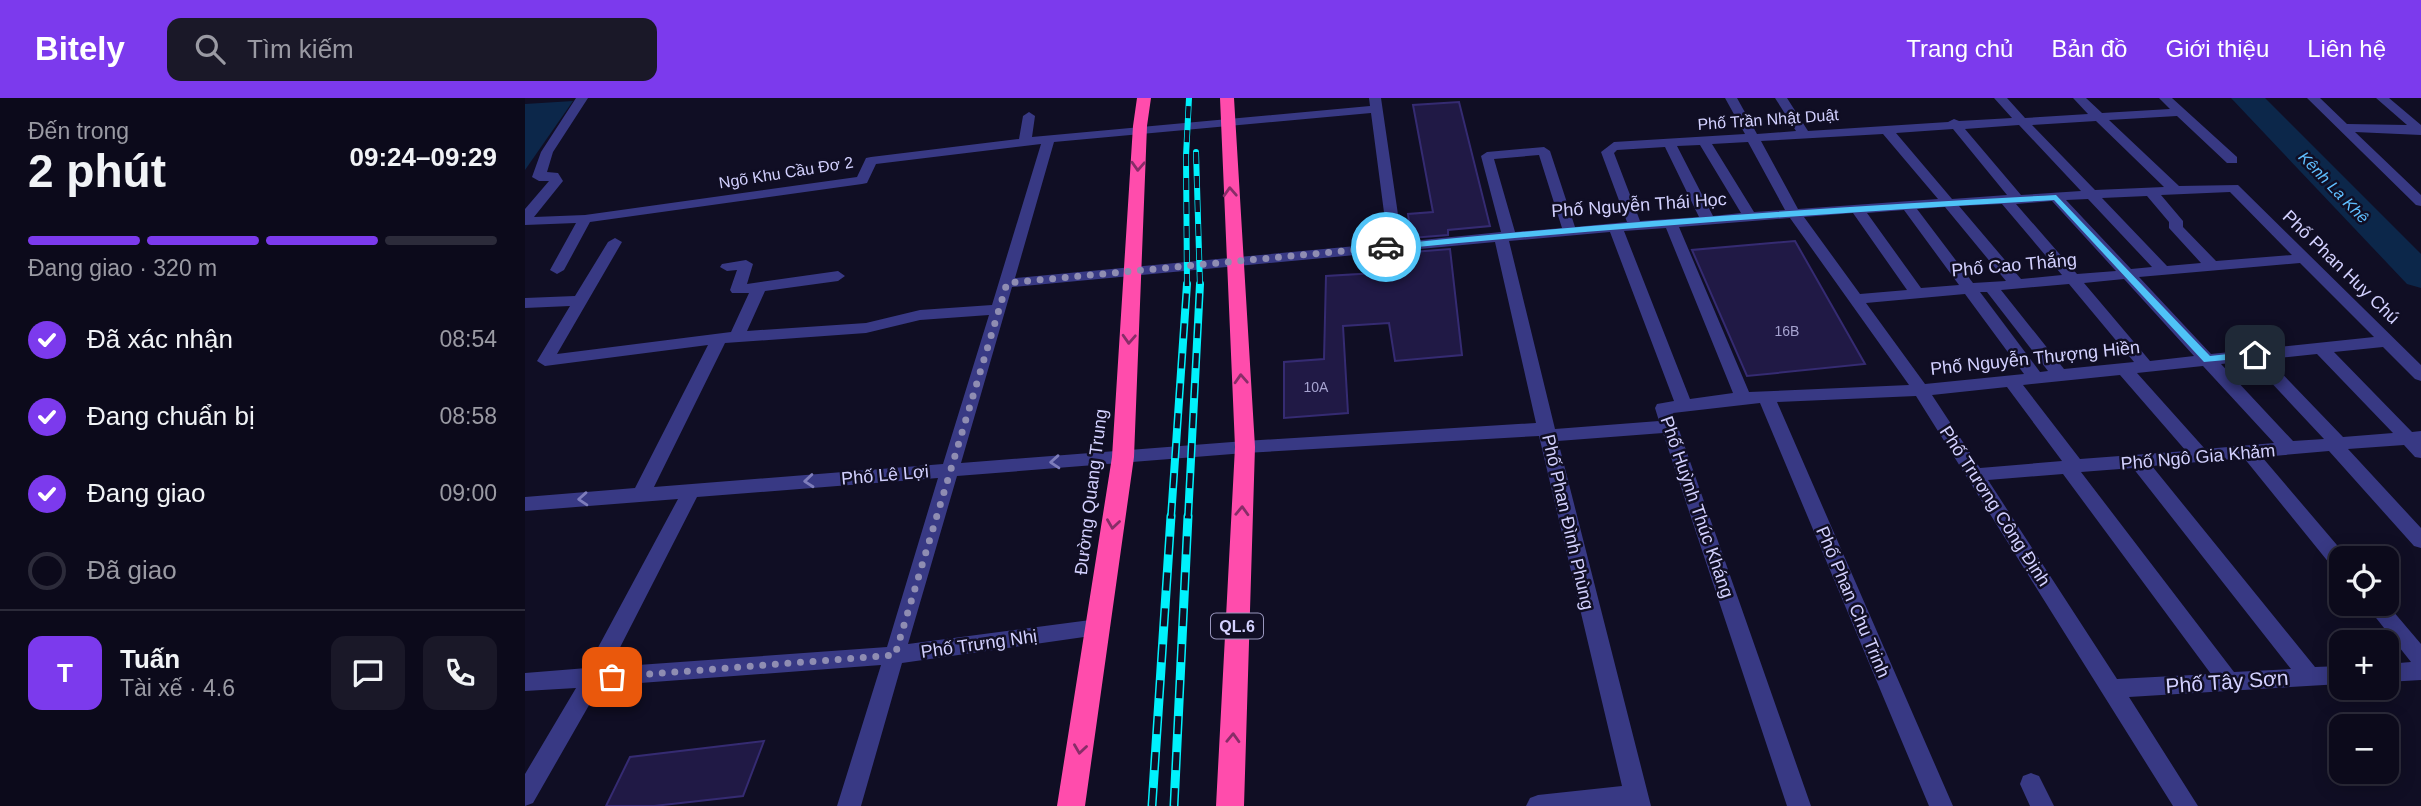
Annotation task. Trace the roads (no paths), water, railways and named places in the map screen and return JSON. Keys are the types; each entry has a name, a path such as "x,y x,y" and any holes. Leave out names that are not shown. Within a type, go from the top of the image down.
{"highway":[{"name":"Đường Quang Trung","path":"1071,806 1123,457 1144,98"},
{"name":"QL.6","path":"1227,98 1226,124 1245,447 1230,806"}],"street":[{"path":"525,219 556,181 553,176 539,177 547,152 582,98"},
{"name":"Phố Trương Công Định","path":"1731,98 1793,212 1921,390 2186,806"},
{"path":"1781,98 1805,135"},
{"path":"2000,98 2163,270"},
{"path":"2079,98 2175,190"},
{"path":"2165,98 2232,160"},
{"path":"2313,98 2421,202"},
{"path":"2382,98 2420,129"},
{"path":"1375,104 1396,247"},
{"name":"Ngõ Khu Cầu Đơ 2","path":"525,219 585,219 862,180 871,161 1049,139 1226,124 1375,104"},
{"name":"Phố Trần Nhật Duật","path":"1635,226 1608,152 1609,148 1954,123 2179,112"},
{"path":"1025,142 1029,116"},
{"path":"1954,123 2072,278 2146,366"},
{"path":"2346,128 2420,129"},
{"path":"1886,129 2017,284"},
{"path":"849,806 1049,139"},
{"path":"1703,141 1749,216"},
{"path":"1669,143 1708,220"},
{"name":"Phố Phan Đình Phùng","path":"1570,229 1544,151 1487,156 1591,620 1638,800"},
{"name":"Phố Nguyễn Thái Học","path":"1007,283 1570,229 1671,224 1793,212 2233,188"},
{"name":"Phố Phan Huy Chú","path":"2233,188 2421,375"},
{"path":"2150,191 2178,224 2174,225 2211,265"},
{"path":"2056,197 2290,449"},
{"path":"1908,206 2036,378"},
{"path":"1857,209 1917,293"},
{"path":"557,270 585,219"},
{"path":"1671,224 1743,398"},
{"name":"Phố Huỳnh Thúc Kháng","path":"1615,227 1683,406 1663,408 1799,806"},
{"path":"615,242 545,361 719,338 866,328 920,315 999,309"},
{"name":"Phố Cao Thắng","path":"1855,299 2302,258"},
{"path":"727,267 746,264 737,289 838,275"},
{"path":"1990,286 2060,375"},
{"path":"737,337 759,287"},
{"path":"525,303 580,301"},
{"path":"641,495 719,338"},
{"name":"Phố Nguyễn Thượng Hiền","path":"1683,406 1743,398 1921,390 2389,341"},
{"path":"2321,348 2414,437 2421,452"},
{"path":"2255,355 2421,541"},
{"path":"2124,369 2202,457"},
{"path":"2011,380 2229,682"},
{"name":"Phố Phan Chu Trinh","path":"1766,397 1941,806"},
{"name":"Phố Lê Lợi","path":"525,504 1245,447 1668,426"},
{"name":"Phố Ngô Gia Khảm","path":"1974,475 2414,437"},
{"path":"2249,453 2329,550"},
{"path":"2138,462 2310,677"},
{"path":"525,795 593,678 691,491"},
{"path":"2385,616 2421,659"},
{"name":"Phố Trưng Nhị","path":"525,682 895,655 1098,628"},
{"path":"2399,672 2421,671"},
{"name":"Phố Tây Sơn","path":"2112,689 2329,676"},
{"path":"2031,784 2042,806"},
{"path":"1538,806 1638,800"}],"water":[{"path":"573,101 525,170 525,104"}],"waterway":[{"name":"Kênh La Khê","path":"2247,98 2421,276"}],"railway":[{"path":"1187,284 1186,156 1189,98"},
{"path":"1196,152 1200,285"},
{"path":"1171,518 1187,284"},
{"path":"1188,518 1200,285"},
{"path":"1152,806 1171,516"},
{"path":"1174,806 1188,516"}]}
